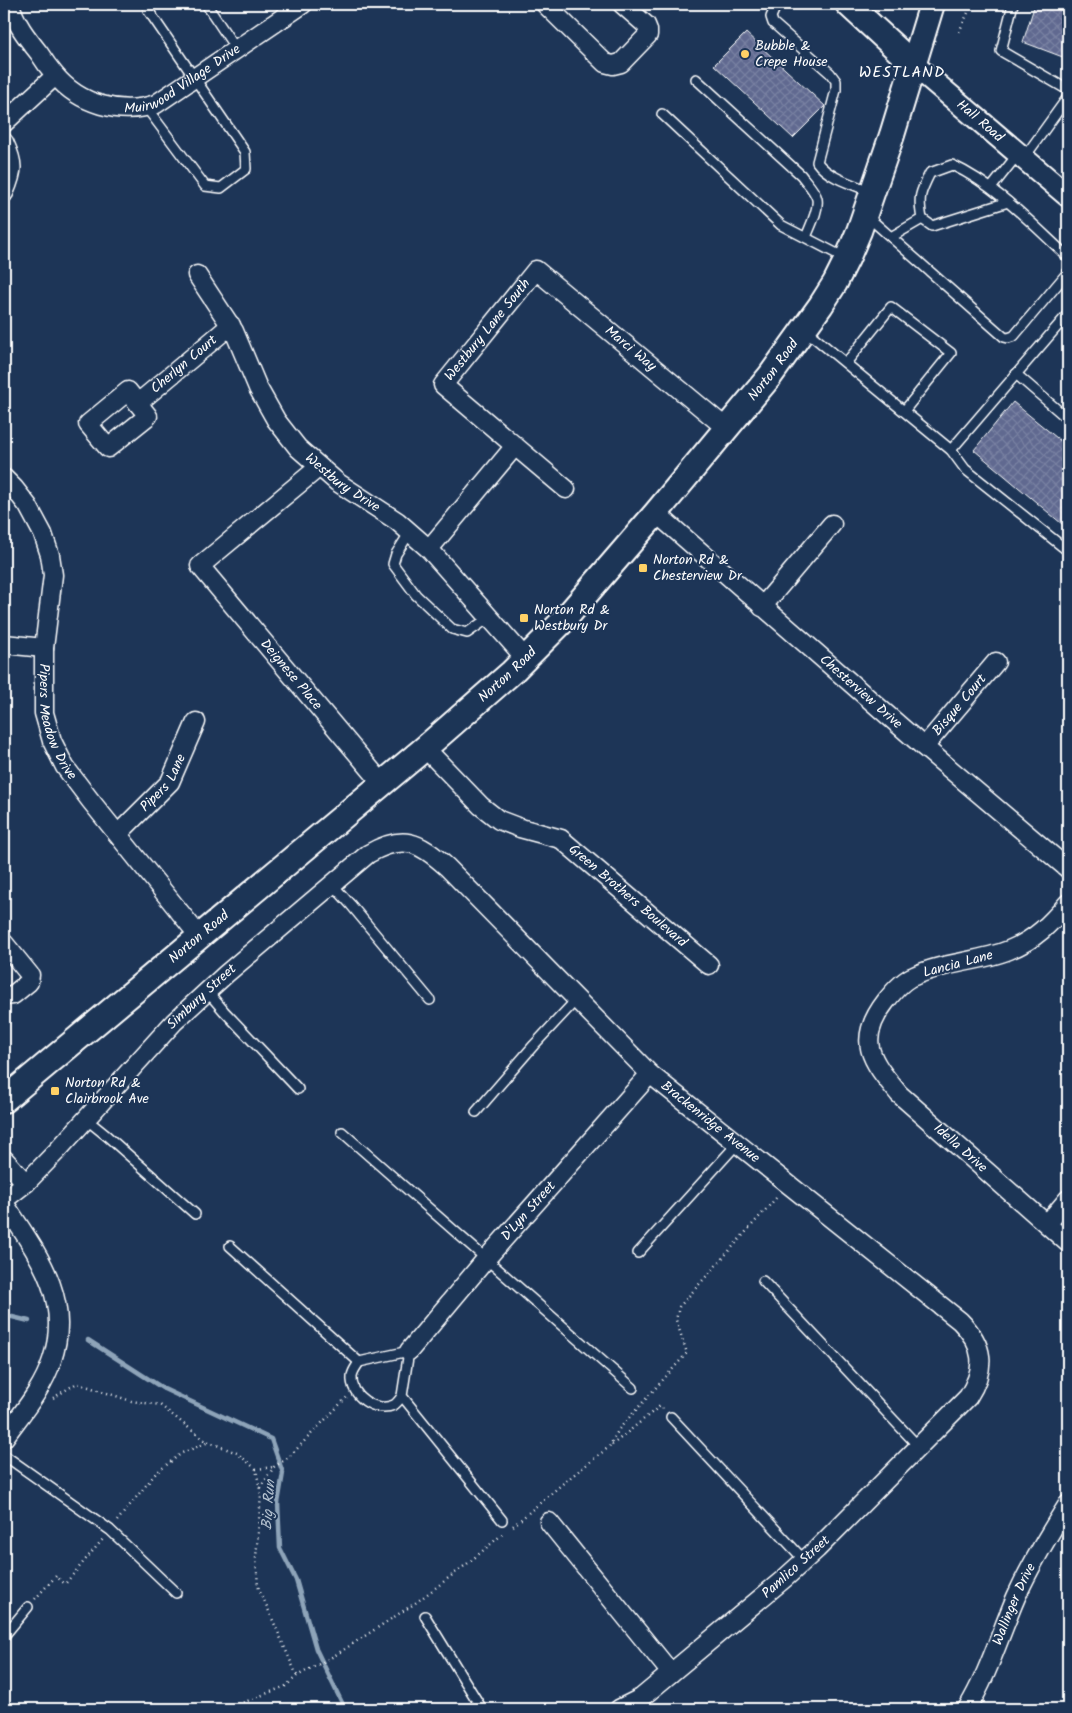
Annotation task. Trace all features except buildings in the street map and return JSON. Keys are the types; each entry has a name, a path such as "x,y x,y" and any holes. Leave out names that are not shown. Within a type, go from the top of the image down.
{"main road":[{"name":"Hall Road","path":"848,4 914,64"},
{"name":"Norton Road","path":"4,1100 425,748 526,659 562,622 656,513 770,376 835,283 847,259 869,203 932,4"}],"street":[{"name":"Muirwood Village Drive","path":"10,4 21,30 55,76 84,99 120,109 146,107 156,104 303,4"},
{"path":"544,4 605,63 613,65 621,63 648,35 646,25 622,4"},
{"name":"Hall Road","path":"914,64 1068,196"},
{"path":"4,123 55,76"},
{"path":"4,142 12,164 10,179 4,193"},
{"name":"Marci Way","path":"536,270 726,428"},
{"name":"Westbury Lane South","path":"536,270 443,385 566,489"},
{"name":"Westbury Drive","path":"197,276 231,325 258,388 276,420 298,448 318,468 398,521 430,549 526,659"},
{"name":"Cherlyn Court","path":"138,403 231,325"},
{"path":"430,549 515,446"},
{"name":"Deignese Place","path":"318,468 200,566 382,783"},
{"name":"Pipers Meadow Drive","path":"4,478 28,506 44,534 50,555 53,575 44,648 44,713 52,741 65,766 199,936"},
{"name":"Chesterview Drive","path":"656,513 924,747 1068,869"},
{"path":"762,607 832,524"},
{"path":"4,644 44,648"},
{"name":"Bisque Court","path":"924,747 996,662"},
{"name":"Pipers Lane","path":"118,834 170,782 196,722"},
{"name":"Green Brothers Boulevard","path":"425,748 481,806 499,820 520,828 562,839 709,965"},
{"name":"Simbury Street","path":"4,1202 26,1183 174,1022 208,991 368,854 384,845 403,842"},
{"name":"Brackenridge Avenue","path":"403,842 427,850 447,867 650,1074 960,1320 974,1338 981,1359 980,1373 975,1386 958,1407"},
{"name":"Lancia Lane","path":"868,1042 876,1014 893,991 912,976 1010,950 1033,938 1051,923 1068,903"},
{"path":"4,943 30,975 29,982 13,995 4,996"},
{"name":"Idella Drive","path":"868,1042 880,1070 899,1094 1068,1243"},
{"name":"D'Lyn Street","path":"409,1351 486,1260 650,1074"},
{"path":"4,1159 26,1183"},
{"path":"1047,1224 1068,1199"},
{"path":"4,1202 46,1270 57,1307 56,1345 52,1362 37,1391 4,1438"},
{"name":"Pamlico Street","path":"620,1709 641,1698 672,1673 804,1560 958,1407"},
{"name":"Wallinger Drive","path":"967,1709 1016,1596 1041,1545 1068,1504"},
{"path":"549,1522 672,1673"}],"lane":[{"path":"146,107 205,186 221,188 246,169 245,152 148,10 148,4"},
{"path":"206,4 236,49"},
{"path":"779,4 771,17 773,23 830,73 836,82 836,90 817,162 869,203 891,237 1004,337 1008,338 1014,336 1068,272"},
{"path":"1013,4 1001,51 1068,90"},
{"path":"696,79 801,175 814,193 817,200 815,213 806,237"},
{"path":"992,187 1021,156 1068,97"},
{"path":"662,114 781,225 847,259"},
{"path":"1008,202 932,226 922,219 919,202 922,189 930,173 952,164 992,187 1068,257"},
{"path":"891,237 922,219"},
{"path":"846,364 891,307 951,353 904,411"},
{"path":"951,450 1068,314"},
{"path":"804,329 951,450 965,469 1068,551"},
{"path":"1016,374 1068,418"},
{"path":"410,532 396,554 393,564 416,595 452,629 467,633 490,617"},
{"path":"332,884 352,905 430,1000"},
{"path":"208,991 224,1011 298,1089"},
{"path":"476,1112 577,999"},
{"path":"86,1119 195,1214"},
{"path":"342,1132 633,1388"},
{"path":"638,1253 737,1144"},
{"path":"230,1246 359,1362"},
{"path":"763,1282 919,1447"},
{"path":"409,1351 402,1396 394,1405 381,1407 368,1404 355,1389 352,1382 352,1373 359,1362 409,1351"},
{"path":"402,1396 502,1520"},
{"path":"671,1418 804,1560"},
{"path":"4,1455 110,1530 176,1593"},
{"path":"4,1636 28,1607"},
{"path":"425,1616 482,1709"}],"path":[{"path":"959,32 972,4"},
{"path":"609,1447 619,1429 687,1353 676,1320 680,1307 788,1184"},
{"path":"37,1391 51,1400 77,1383 131,1401 160,1406 209,1442 237,1453 256,1469 260,1488 256,1558 258,1586 297,1676"},
{"path":"260,1488 274,1467 289,1457 355,1389"},
{"path":"229,1708 286,1686 297,1676 332,1657 414,1604 467,1564 567,1480 660,1406"},
{"path":"28,1607 56,1576 65,1584 156,1473 182,1453 209,1442"},
{"path":"256,1469 274,1467"}],"waterway":[{"name":"Big Run","path":"4,1315 29,1321"},
{"name":"Big Run","path":"88,1340 164,1389 271,1439 283,1473 278,1503 280,1548 296,1580 316,1649 345,1709"}],"place":[{"name":"Bubble & Crepe House","path":"745,54"},
{"name":"Norton Rd & Chesterview Dr","path":"643,568"},
{"name":"Norton Rd & Westbury Dr","path":"524,618"},
{"name":"Norton Rd & Clairbrook Ave","path":"55,1091"}],"district":[{"name":"WESTLAND","path":"902,72"}]}
